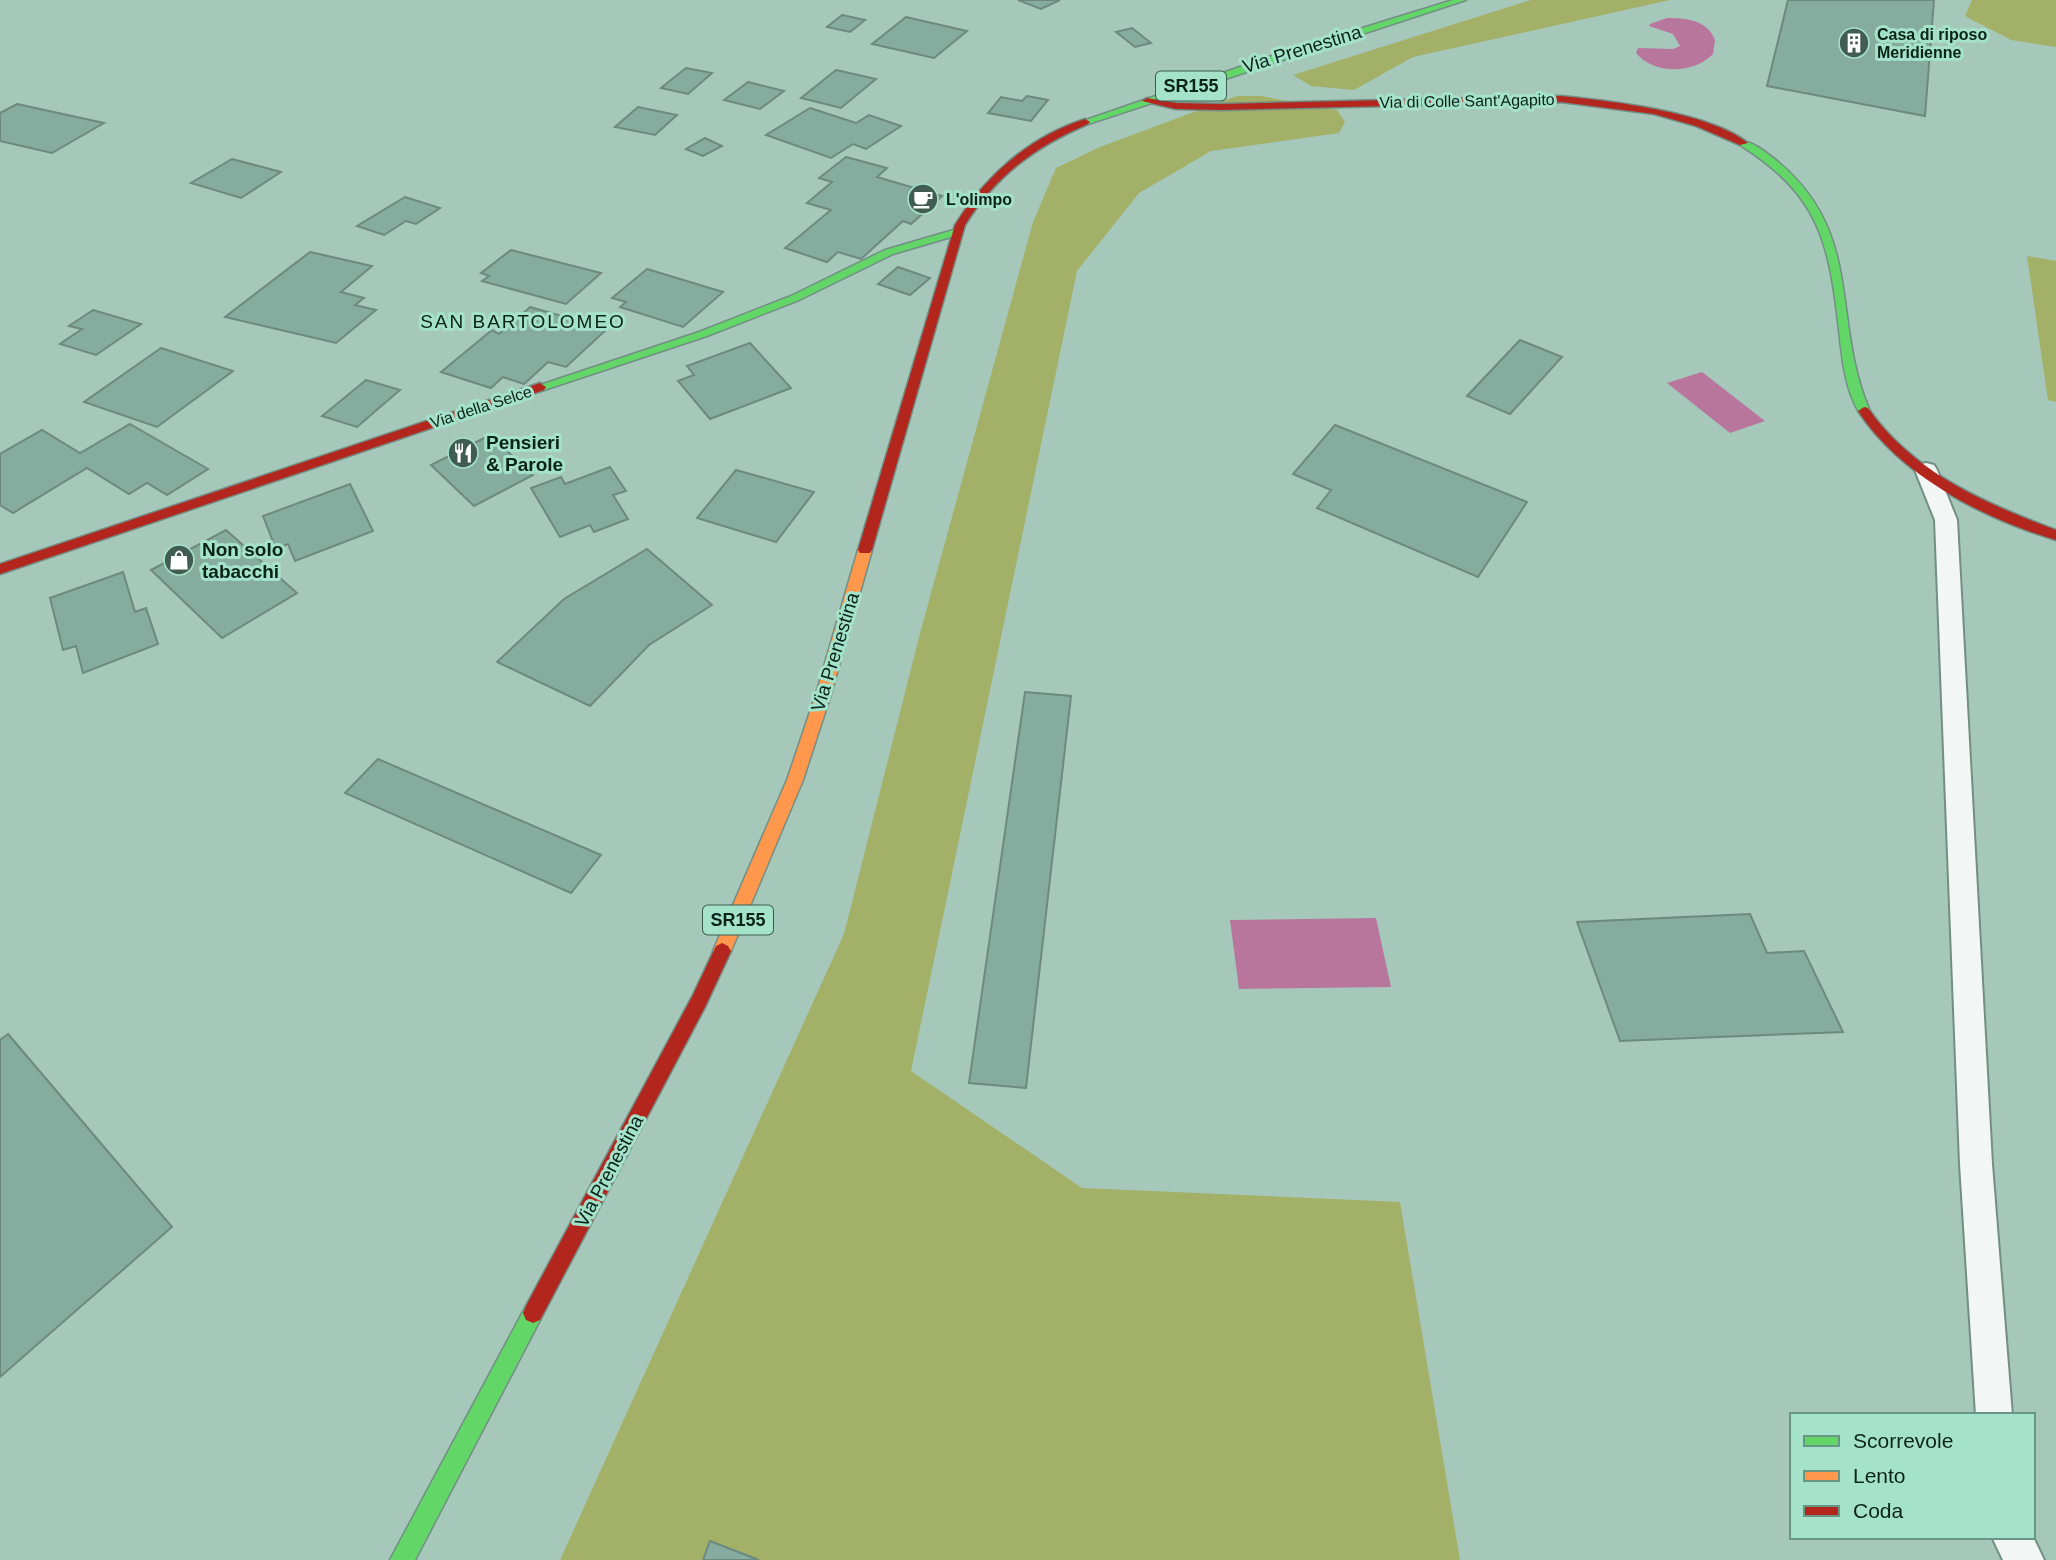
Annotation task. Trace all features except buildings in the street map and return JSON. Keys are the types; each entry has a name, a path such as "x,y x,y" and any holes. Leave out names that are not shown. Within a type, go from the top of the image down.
{"street":[{"name":"Via Prenestina","path":"402,1560 699,1001 762,864 795,780 822,700 957,232 980,192 1025,152 1068,129 1242,67 1462,0"},
{"name":"Via di Colle Sant'Agapito","path":"1147,101 1176,106 1221,107 1498,97 1552,98 1647,109 1703,125 1732,137 1787,173 1817,207 1826,228 1840,286 1849,364 1860,404 1882,434 1926,470 1994,508 2056,535"},
{"name":"Via della Selce","path":"0,569 276,474 703,334 795,298 889,252 957,232"}],"lane":[{"path":"1926,470 1946,520 1976,1164 1994,1413"},
{"path":"2012,1539 2025,1560"}],"green space":[{"path":"1531,0 1670,0 1413,57 1354,90 1311,86 1293,75"},
{"path":"1972,0 2056,0 2056,47 2011,40 1965,16"},
{"path":"1237,96 1261,96 1337,110 1345,122 1339,133 1211,151 1139,193 1077,271 911,1071 1082,1188 1400,1202 1460,1560 560,1560 844,934 919,637 1033,222 1056,168 1100,147"},
{"path":"2027,256 2056,261 2056,402 2048,400"}],"shaded area":[{"path":"1667,18 1702,24 1715,40 1713,54 1695,65 1674,69 1653,65 1644,60 1636,53 1638,48 1673,49 1680,46 1673,34 1649,26"},
{"path":"1702,372 1765,421 1730,433 1667,383"},
{"path":"1376,918 1391,987 1239,989 1230,920"}],"traffic: fast":[{"path":"1085,122 1272,59 1462,0"},
{"path":"1743,143 1789,176 1818,214 1834,261 1849,365 1864,411"},
{"path":"540,387 703,334 795,298 889,252 957,232"},
{"path":"402,1560 533,1313"}],"traffic: slow":[{"path":"722,951 770,845 795,780 865,550"}],"traffic: jam":[{"path":"1147,101 1176,106 1221,107 1561,99 1608,104 1677,117 1743,143"},
{"path":"865,550 960,225 984,190 1012,162 1046,140 1085,122"},
{"path":"0,569 540,387"},
{"path":"1864,411 1878,432 1922,470 1977,502 2056,535"},
{"path":"533,1313 699,1001 722,951"}],"place":[{"name":"Casa di riposo Meridienne","path":"1854,43"},
{"name":"L'olimpo","path":"923,199"},
{"name":"Pensieri & Parole","path":"463,453"},
{"name":"Non solo tabacchi","path":"179,560"}],"district":[{"name":"SAN BARTOLOMEO","path":"523,321"}]}
